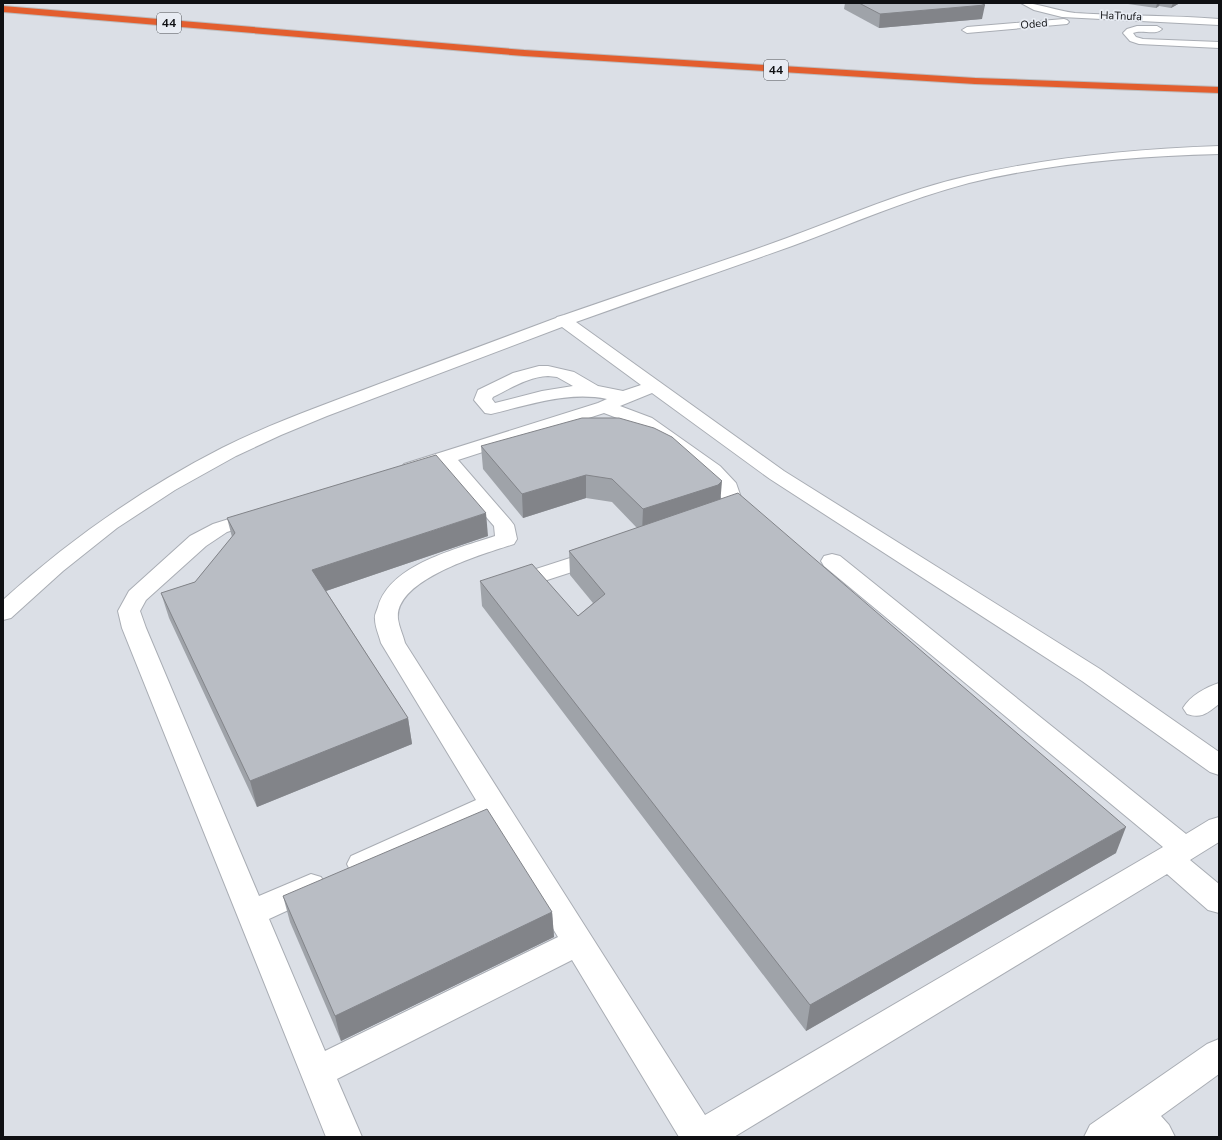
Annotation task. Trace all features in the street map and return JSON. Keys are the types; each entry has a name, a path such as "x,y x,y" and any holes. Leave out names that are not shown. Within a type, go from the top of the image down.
{"highway":[{"name":"44","path":"29,3 539,47 974,73 1219,83"},
{"name":"44","path":"3,9 524,54 967,81 1219,90"}],"street":[{"name":"HaTnufa","path":"1025,3 1035,8 1058,14 1184,19 1219,22"},
{"name":"Oded","path":"967,30 1088,20 1100,16"},
{"path":"1167,29 1140,28 1131,30 1128,33 1133,39 1142,42 1219,46"},
{"path":"3,612 63,560 106,526 144,500 225,454 301,421 564,320 957,182 1045,164 1100,157 1219,150"},
{"path":"564,320 777,475 1091,675 1219,765"},
{"path":"607,398 550,395 491,409 483,400 484,394 527,374 546,371 557,372 572,378 607,398 645,422 713,470 726,483 734,506 724,514 702,521"},
{"path":"392,474 445,458 607,398 654,386"},
{"path":"445,458 504,525 506,539 435,565 415,576 392,597 386,618 393,643 700,1137 1219,828"},
{"path":"280,509 220,528 198,541 136,596 129,611 134,628 344,1137"},
{"path":"492,591 612,551"},
{"path":"832,561 1176,854 1219,901"},
{"path":"1196,708 1219,692"},
{"path":"252,914 493,804"},
{"path":"317,1072 578,942"},
{"path":"1102,1137 1146,1125 1219,1055"}],"building":[{"path":"859,3 980,3 985,5 880,14"},
{"path":"582,418 619,418 654,428 672,437 722,481 718,485 643,509 612,479 586,475 522,494 481,446"},
{"path":"436,455 486,513 312,570 408,718 250,781 161,593 195,582 235,533 227,518"},
{"path":"738,493 1126,827 810,1005 480,581 532,564 578,616 605,594 569,551"},
{"path":"487,809 552,912 335,1016 283,896"}]}
